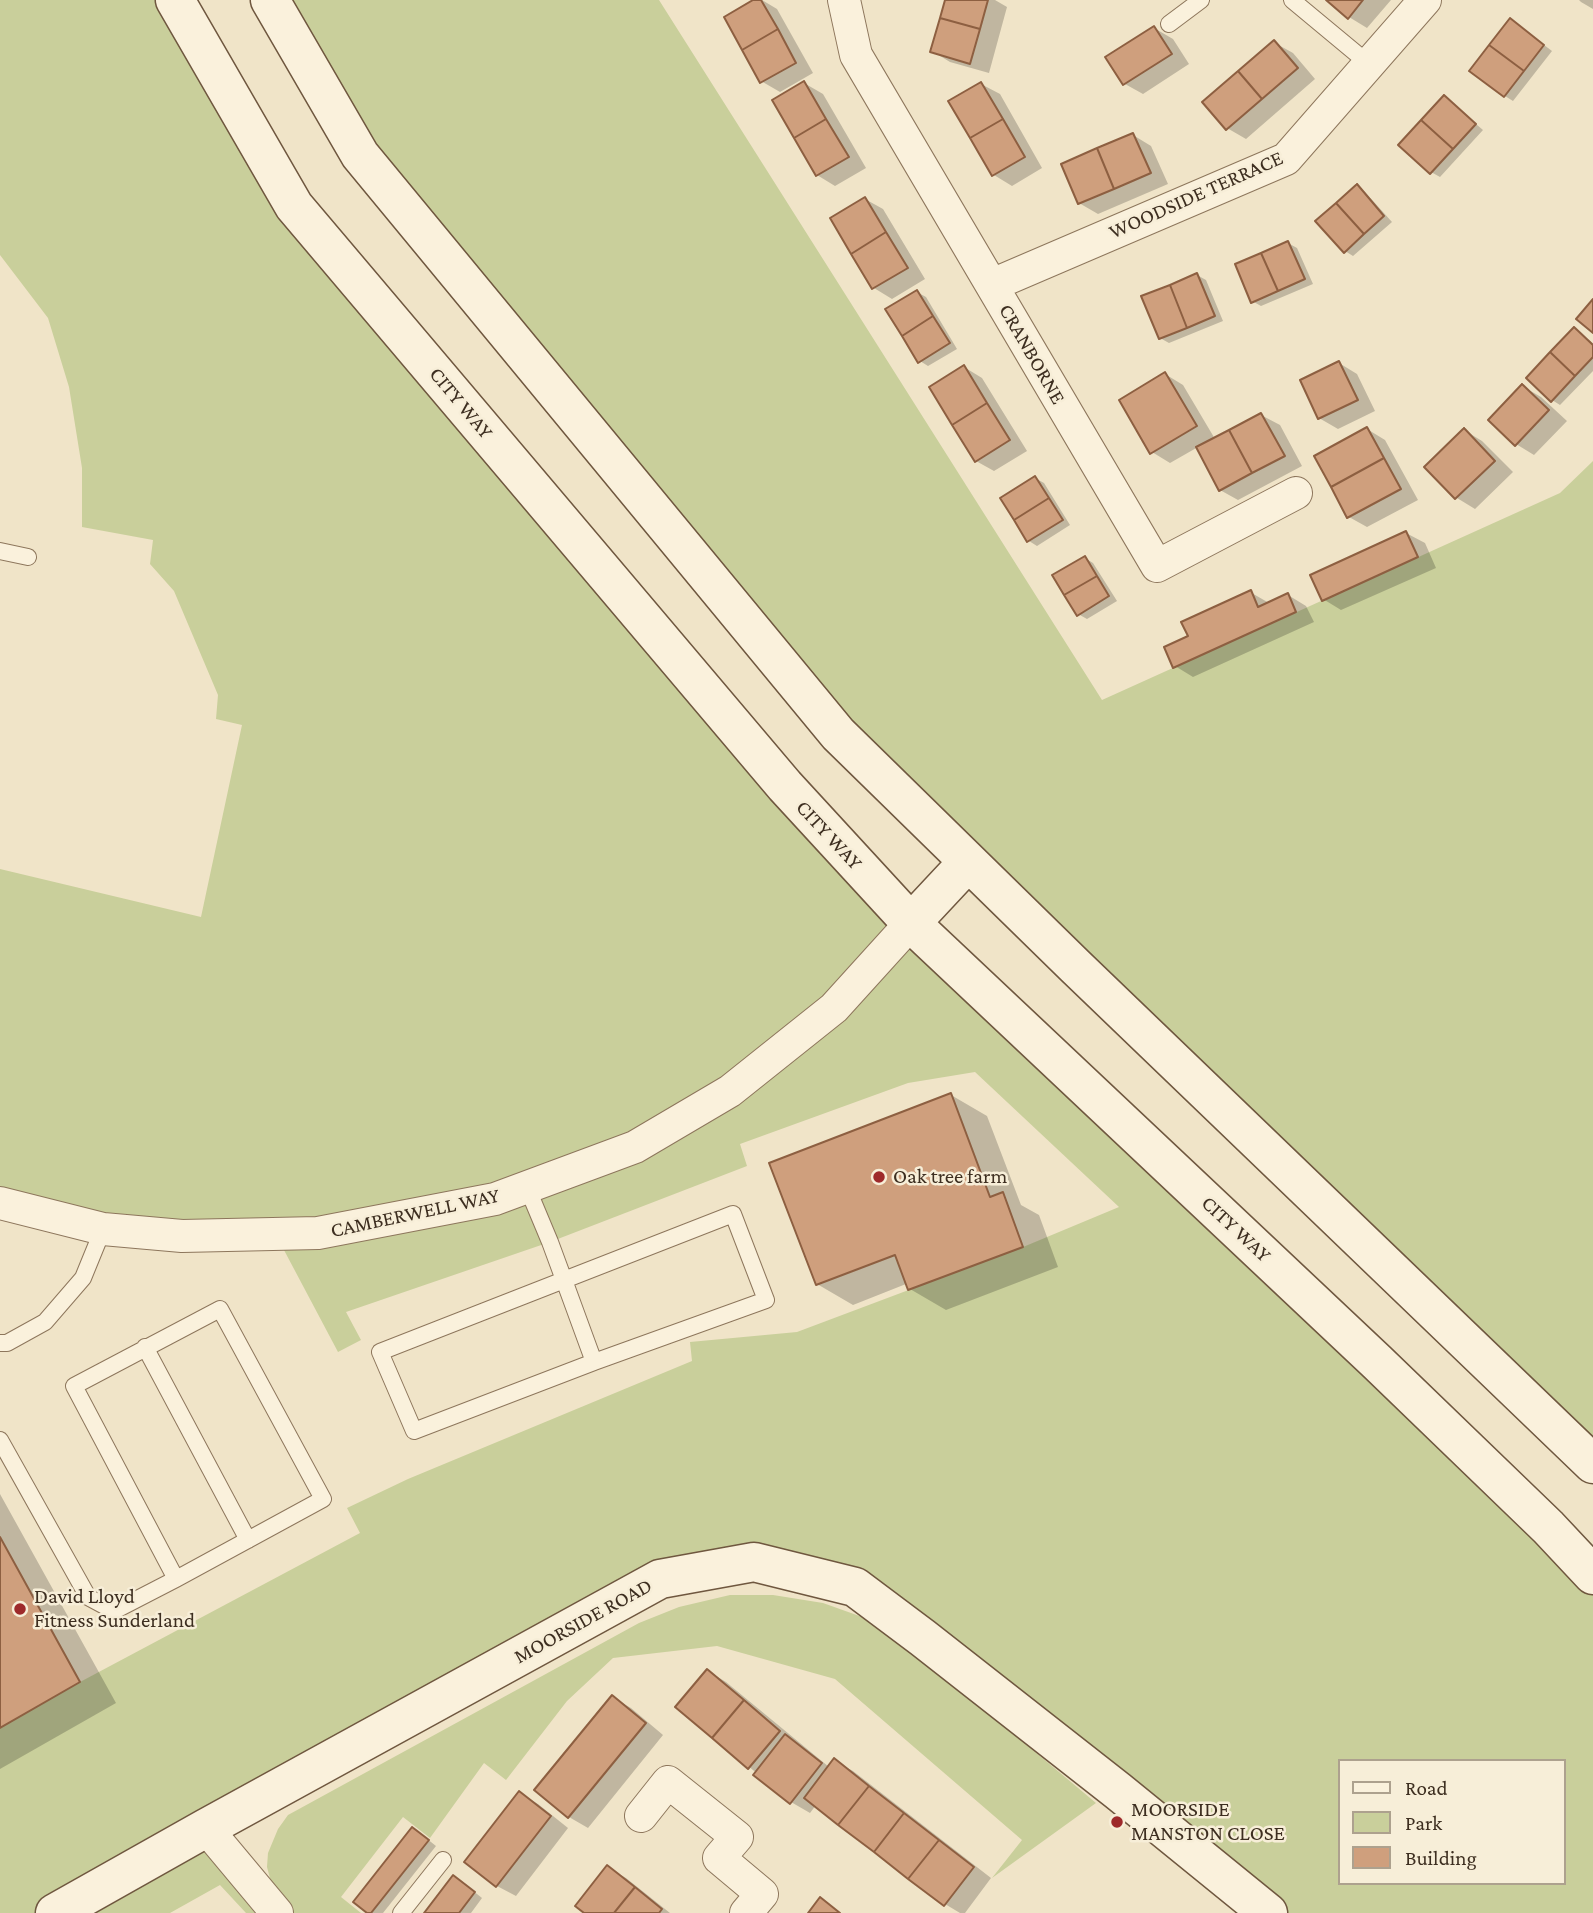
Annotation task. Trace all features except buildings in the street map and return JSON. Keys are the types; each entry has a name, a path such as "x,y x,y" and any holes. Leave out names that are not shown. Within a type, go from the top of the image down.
{"main road":[{"name":"CITY WAY","path":"175,0 294,206 785,786 911,923 1377,1362 1548,1527 1593,1575"},
{"path":"270,0 360,155 838,734 1593,1464"},
{"path":"911,923 968,862"},
{"name":"MOORSIDE ROAD","path":"55,1913 660,1579 754,1562 855,1587 1107,1782 1268,1913"}],"street":[{"name":"CRANBORNE","path":"844,0 856,55 1157,566 1296,493"},
{"name":"WOODSIDE TERRACE","path":"992,285 1286,159 1425,0"},
{"name":"CAMBERWELL WAY","path":"0,1203 103,1229 181,1237 318,1233 495,1199 635,1147 730,1091 834,1008 911,923"},
{"path":"641,1816 668,1782 737,1837 713,1866 762,1894 746,1913"},
{"path":"206,1828 276,1913"}],"lane":[{"path":"1169,24 1201,0"},
{"path":"1292,0 1369,64"},
{"path":"0,551 28,557"},
{"path":"527,1187 594,1363"},
{"path":"733,1214 766,1300 414,1431 380,1352 564,1280 733,1214"},
{"path":"0,1343 7,1343 45,1322 83,1279 103,1229"},
{"path":"0,1440 88,1597 114,1611 176,1579 323,1499 220,1309 74,1386 176,1579"},
{"path":"145,1347 248,1540"},
{"path":"401,1913 443,1860"}],"green space":[{"path":"0,0 175,0 294,206 753,748 1593,1575 1593,1913 1268,1913 923,1638 754,1562 660,1579 206,1827 277,1913 246,1913 220,1885 170,1913 0,1913 0,1728 80,1682 360,1533 347,1508 408,1479 692,1361 690,1342 797,1332 1023,1247 1119,1207 975,1072 908,1083 740,1144 747,1166 550,1242 346,1312 361,1340 338,1352 276,1235 0,1203 0,869 201,917 242,725 216,719 218,695 174,591 150,564 153,540 82,527 82,468 69,387 48,318 0,255"},
{"path":"270,0 659,0 1102,700 1560,493 1593,461 1593,1464 864,761 360,155"},
{"path":"730,1595 773,1595 823,1603 865,1618 929,1663 1096,1803 992,1878 1022,1840 835,1679 717,1646 613,1658 567,1701 506,1780 484,1763 430,1838 403,1817 341,1897 361,1913 294,1913 271,1882 267,1867 268,1853 278,1829 288,1815 639,1623 679,1607"}],"place":[{"name":"Oak tree farm","path":"879,1177"},
{"name":"David Lloyd Fitness Sunderland","path":"20,1609"},
{"name":"MOORSIDE MANSTON CLOSE","path":"1117,1822"}]}
